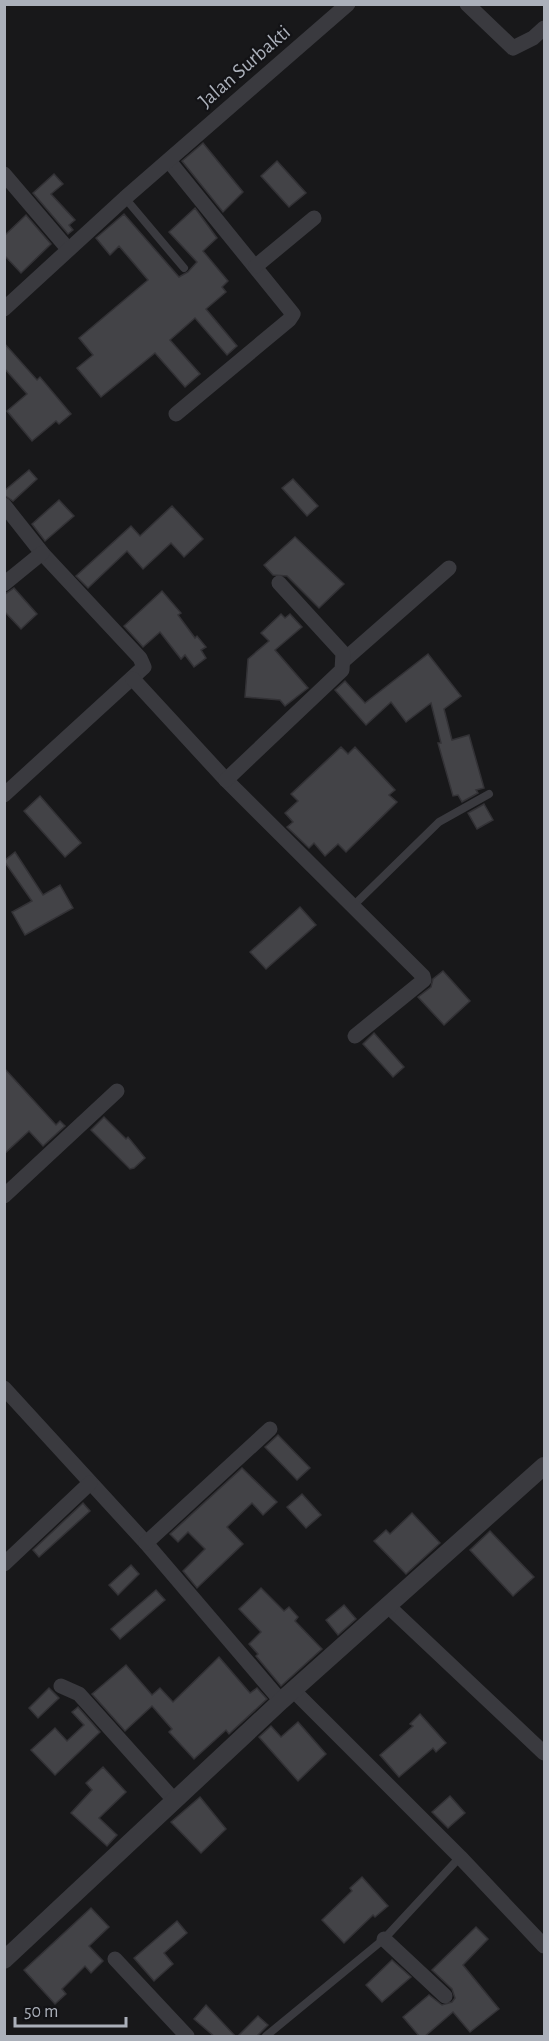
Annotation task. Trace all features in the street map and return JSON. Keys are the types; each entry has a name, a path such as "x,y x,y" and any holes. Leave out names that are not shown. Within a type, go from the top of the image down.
{"street":[{"name":"Jalan Surbakti","path":"4,309 125,198 348,4"},
{"path":"467,4 513,48 533,38 544,28"},
{"path":"169,161 292,310 292,317 176,414"},
{"path":"4,174 68,249"},
{"path":"256,266 314,218"},
{"path":"4,505 42,553 140,658 144,667 4,795"},
{"path":"4,584 42,553"},
{"path":"344,661 449,568"},
{"path":"226,780 342,670 343,653 279,583"},
{"path":"133,679 226,780 424,978 354,1036"},
{"path":"4,1196 117,1091"},
{"path":"4,1388 287,1695 460,1857 544,1946"},
{"path":"146,1543 270,1429"},
{"path":"4,1960 287,1695 544,1466"},
{"path":"4,1564 90,1483"},
{"path":"387,1605 544,1753"},
{"path":"61,1686 79,1694 174,1800"},
{"path":"384,1939 445,1996"},
{"path":"115,1959 187,2037"}],"lane":[{"path":"125,198 184,268"},
{"path":"353,906 439,822 489,794"},
{"path":"266,2037 384,1939 460,1857"}],"building":[{"path":"203,143 243,192 223,212 182,161"},
{"path":"277,161 306,193 289,207 261,176"},
{"path":"54,174 63,184 51,194 75,220 69,225 73,230 68,234 33,193"},
{"path":"195,208 217,238 203,251 228,281 222,287 226,292 206,309 237,346 227,355 195,318 170,340 200,374 185,387 155,353 101,397 77,368 93,355 79,338 148,280 119,246 110,255 96,238 124,214 179,277 188,272 197,262 169,232"},
{"path":"26,215 51,244 21,273 4,255 4,236"},
{"path":"4,343 37,380 40,377 71,414 59,424 56,421 32,441 7,411 27,394 4,368"},
{"path":"29,470 37,479 13,501 4,495 4,491"},
{"path":"293,479 318,506 307,516 282,488"},
{"path":"59,500 74,516 45,541 32,524"},
{"path":"172,506 203,539 184,557 171,543 143,569 127,551 88,588 76,576 131,526 140,536"},
{"path":"295,537 344,584 319,608 287,576 273,575 264,565"},
{"path":"14,588 37,614 21,629 4,611 4,595"},
{"path":"162,591 181,613 178,615 195,638 197,636 206,647 201,650 206,658 194,667 185,655 181,659 160,632 143,647 124,626"},
{"path":"281,614 285,618 290,614 302,627 275,650 308,688 285,706 280,700 245,697 248,659 269,641 261,633"},
{"path":"428,654 461,696 444,709 452,740 469,735 484,788 476,790 478,793 462,802 458,795 453,796 438,743 441,743 431,703 406,722 391,702 366,725 335,690 345,681 365,703"},
{"path":"341,747 348,754 355,747 395,790 389,795 397,802 346,852 338,844 325,856 314,843 309,848 287,827 293,822 285,813 298,801 291,794"},
{"path":"40,796 81,843 65,857 24,811"},
{"path":"484,804 493,820 477,829 468,813"},
{"path":"15,852 43,895 60,885 73,908 25,935 12,912 32,901 4,861"},
{"path":"300,907 316,925 266,969 250,952"},
{"path":"443,971 470,1001 444,1025 418,997 431,987 433,979"},
{"path":"374,1033 404,1067 393,1077 363,1044"},
{"path":"4,1068 56,1125 60,1121 65,1126 43,1146 29,1131 4,1154"},
{"path":"104,1117 126,1139 128,1137 145,1158 134,1168 130,1169 91,1130"},
{"path":"278,1435 310,1468 297,1480 265,1447"},
{"path":"242,1468 277,1502 263,1515 252,1503 227,1527 243,1544 197,1588 183,1571 205,1549 188,1532 178,1542 170,1534"},
{"path":"302,1494 321,1515 306,1528 287,1507"},
{"path":"83,1503 90,1511 39,1557 33,1550"},
{"path":"412,1513 440,1543 406,1574 374,1541 386,1530 390,1534"},
{"path":"490,1531 534,1577 513,1596 470,1550"},
{"path":"131,1565 139,1574 118,1595 109,1585"},
{"path":"261,1588 284,1611 289,1607 298,1617 295,1621 322,1649 281,1686 249,1644 261,1632 239,1609"},
{"path":"156,1590 165,1600 120,1639 111,1629"},
{"path":"344,1605 356,1619 338,1635 326,1620"},
{"path":"219,1657 250,1693 257,1688 267,1699 229,1734 226,1730 194,1759 169,1732 172,1729 152,1706 125,1731 92,1694 126,1665 152,1695 160,1688 173,1702"},
{"path":"49,1688 59,1698 38,1718 29,1708"},
{"path":"78,1707 100,1732 55,1775 31,1750 55,1728 67,1741 84,1725 72,1712"},
{"path":"420,1714 446,1743 436,1752 433,1748 399,1777 380,1755 413,1726 410,1724"},
{"path":"298,1722 326,1754 298,1781 259,1737 271,1726 281,1737"},
{"path":"103,1767 126,1792 99,1818 117,1835 107,1846 71,1813 92,1790 86,1783"},
{"path":"450,1796 465,1813 448,1828 432,1812"},
{"path":"200,1797 226,1829 201,1853 171,1822"},
{"path":"362,1877 388,1906 375,1917 373,1915 344,1943 322,1920 352,1891 350,1888"},
{"path":"91,1908 109,1927 89,1946 103,1961 91,1973 85,1966 62,1989 66,1994 55,2004 24,1970"},
{"path":"177,1921 187,1933 164,1953 173,1964 154,1981 134,1958"},
{"path":"476,1927 488,1939 463,1965 499,2009 470,2032 453,2012 424,2037 420,2037 403,2017 429,1995 442,2005 452,2002 455,1998 452,1989 432,1970"},
{"path":"392,1960 411,1977 382,2002 366,1985"},
{"path":"206,2005 236,2037 215,2037 194,2019"},
{"path":"258,2016 268,2025 256,2037 237,2037"}]}
